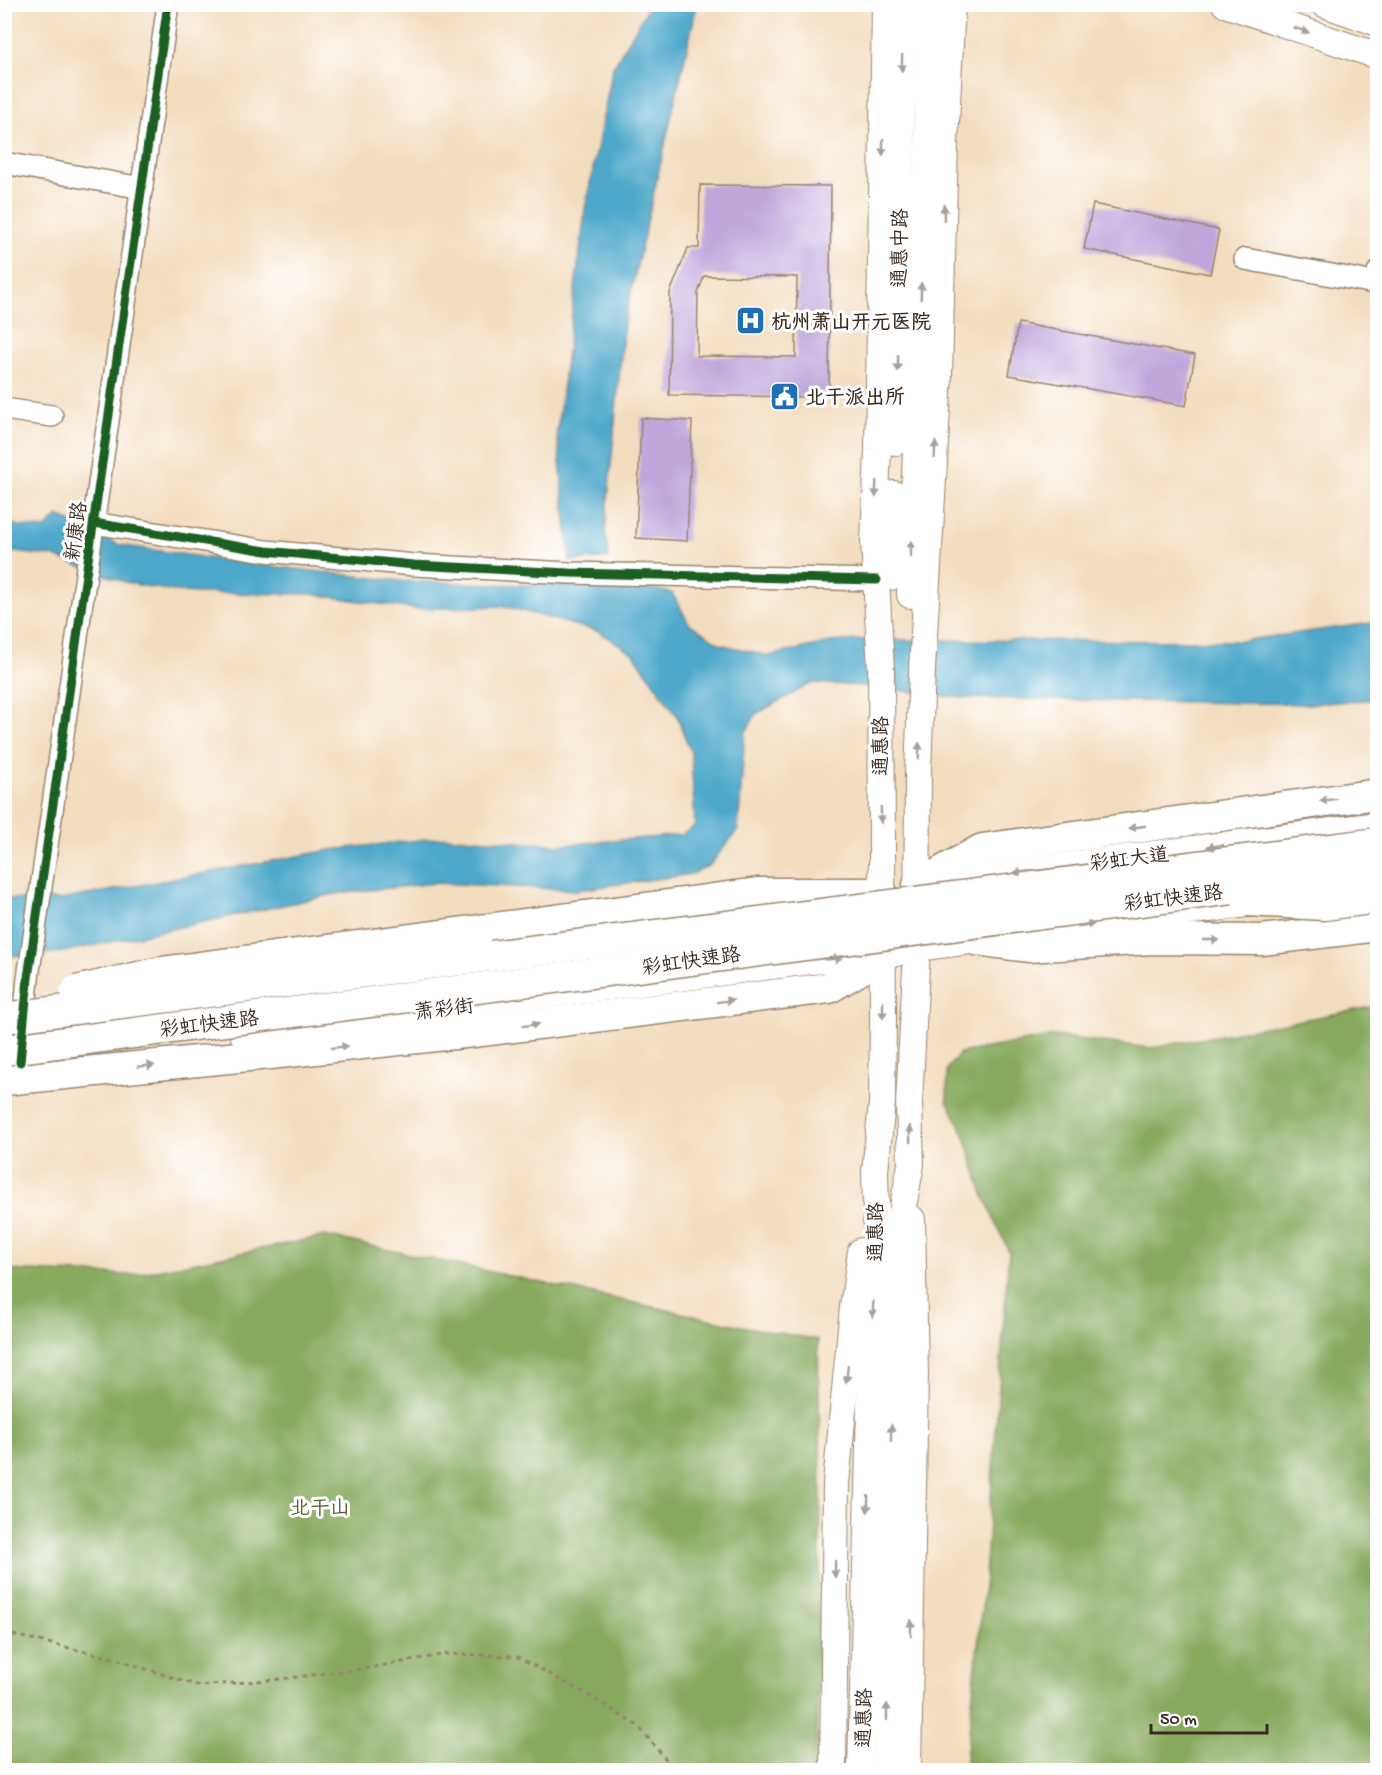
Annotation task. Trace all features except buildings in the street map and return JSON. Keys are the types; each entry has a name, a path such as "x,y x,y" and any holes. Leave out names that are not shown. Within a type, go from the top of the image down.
{"highway":[{"path":"918,885 982,849 1377,794"},
{"path":"1232,863 1377,824"},
{"name":"彩虹快速路","path":"13,1001 1232,863 1377,843"},
{"name":"彩虹快速路","path":"8,1064 1160,898 1377,870"},
{"path":"13,1001 161,972 758,893 882,893"},
{"path":"1160,898 1324,904 1377,898"},
{"path":"975,940 1028,947 1152,939 1262,940 1377,926"},
{"path":"8,1064 270,1054 473,1032 829,988 883,956"}],"main road":[{"name":"通惠中路","path":"880,682 879,615 874,540 878,450 885,4"},
{"name":"通惠中路","path":"880,682 890,614 904,4"},
{"name":"通惠中路","path":"922,669 910,607 927,148 929,4"},
{"name":"通惠中路","path":"921,699 939,375 945,143 952,4"},
{"path":"1225,4 1377,56"},
{"path":"1324,4 1377,23"},
{"name":"通惠路","path":"861,1770 872,1324 877,1244 875,1171 882,1103 880,682"},
{"name":"通惠路","path":"886,1770 888,1546 896,1249 910,1164 909,1103 917,948 921,699"},
{"name":"彩虹大道","path":"882,893 918,885 1377,824"},
{"path":"883,956 917,948 1377,887"},
{"path":"13,1001 882,893"},
{"name":"萧彩街","path":"8,1064 811,961 883,956"},
{"path":"908,1770 915,1374 910,1164"},
{"path":"833,1770 836,1483 854,1307 875,1171"}],"street":[{"name":"新康路","path":"8,1064 13,1001 43,873 168,4"},
{"path":"4,163 142,188"},
{"path":"1245,258 1375,283 1377,273"},
{"path":"4,409 52,416"},
{"path":"94,523 266,551 414,565 569,573 877,580"}],"path":[{"path":"4,1633 113,1658 200,1686 358,1669 446,1654 516,1656 585,1693 638,1726 675,1770"}],"green space":[{"path":"1377,1006 1377,1762 1349,1770 965,1770 985,1577 1009,1252 984,1197 965,1137 947,1100 947,1069 960,1053 1055,1036 1151,1048"},
{"name":"北干山","path":"325,1236 746,1327 818,1340 821,1497 816,1770 5,1770 5,1270 132,1275"}],"water":[{"path":"650,5 697,5 624,322 605,532 609,558 570,561 557,432 585,210 613,67"},
{"path":"58,516 119,545 243,563 401,581 654,589 672,593 689,623 720,644 769,656 830,642 857,640 1241,641 1377,622 1377,699 1308,704 962,698 864,686 812,683 756,714 745,733 738,830 710,865 692,874 577,890 435,883 335,894 58,953 5,956 5,899 60,900 330,850 445,837 562,845 682,835 695,826 691,753 677,716 634,654 600,632 505,606 415,609 311,594 195,593 167,590 128,583 52,556 5,551 5,521 18,526 45,529"}],"cycle path":[{"path":"20,1062 28,978 168,4"},
{"path":"94,523 266,551 414,565 569,573 877,580"}],"place":[{"name":"杭州萧山开元医院","path":"750,321"},
{"name":"北干派出所","path":"784,396"}]}
